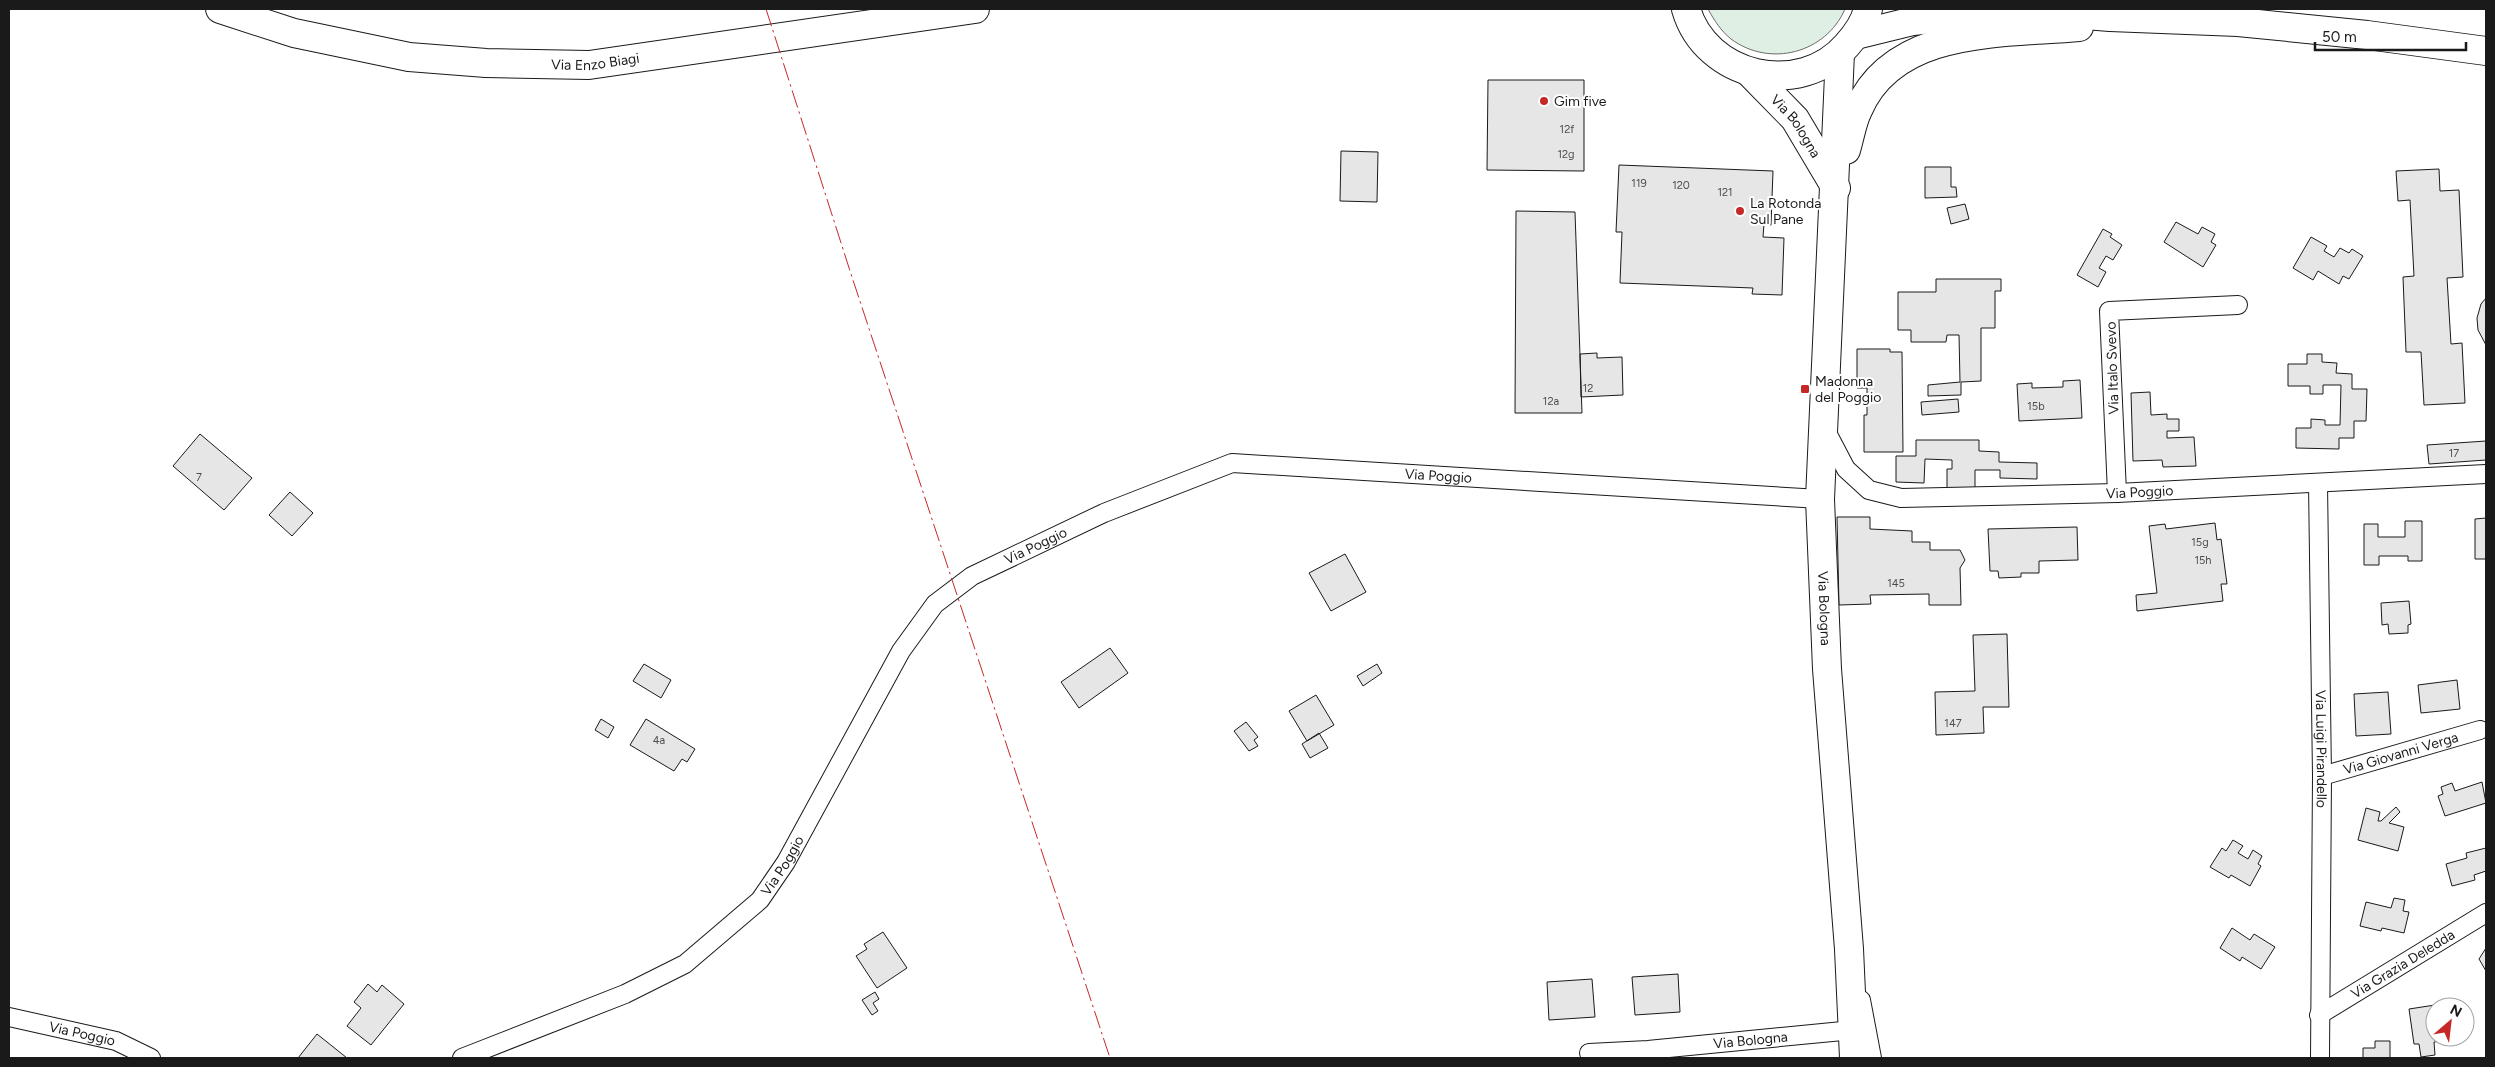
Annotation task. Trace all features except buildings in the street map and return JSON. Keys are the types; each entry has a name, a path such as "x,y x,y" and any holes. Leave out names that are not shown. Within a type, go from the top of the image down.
{"main road":[{"name":"Via Enzo Biagi","path":"220,9 294,33 409,57 486,63 589,65 975,9"},
{"name":"Via Bologna","path":"1684,11 1698,35 1712,51 1729,64 1749,72 1773,77 1797,74 1820,66 1848,44 1868,9"},
{"path":"2011,9 2110,17 2238,22 2358,34 2486,51"},
{"path":"1848,44 1913,21 1955,16 2110,17"},
{"path":"1836,188 1858,109 1875,82 1899,59 1933,45 1968,36 2165,20"},
{"name":"Via Bologna","path":"1848,44 1836,188 1820,499 1827,669 1849,948 1854,1058"},
{"name":"Via Bologna","path":"1749,72 1795,119 1836,188"}],"street":[{"name":"Via Italo Svevo","path":"2117,493 2109,312 2238,305"},
{"name":"Via Poggio","path":"1824,428 1846,469 1870,490 1901,498 2117,493 2486,474"},
{"name":"Via Poggio","path":"462,1058 625,994 685,964 760,900 786,862 901,651 935,604 972,576 1104,513 1232,463 1820,499"},
{"name":"Via Luigi Pirandello","path":"2318,483 2322,776 2320,1058"},
{"name":"Via Giovanni Verga","path":"2322,776 2480,730"},
{"name":"Via Grazia Deledda","path":"2319,1015 2486,913"},
{"path":"1849,948 1872,1058"},
{"name":"Via Poggio","path":"9,1017 116,1041 151,1058"},
{"name":"Via Bologna","path":"1589,1054 1648,1054 1853,1030"}],"green space":[{"path":"1708,9 1845,9 1836,24 1825,36 1811,45 1779,54 1763,53 1746,48 1731,39 1718,25"}],"power":[{"path":"766,9 851,274 1110,1058"}],"place":[{"name":"Gim five","path":"1544,101"},
{"name":"La Rotonda Sul Pane","path":"1740,211"},
{"name":"Madonna del Poggio","path":"1805,389"}]}
